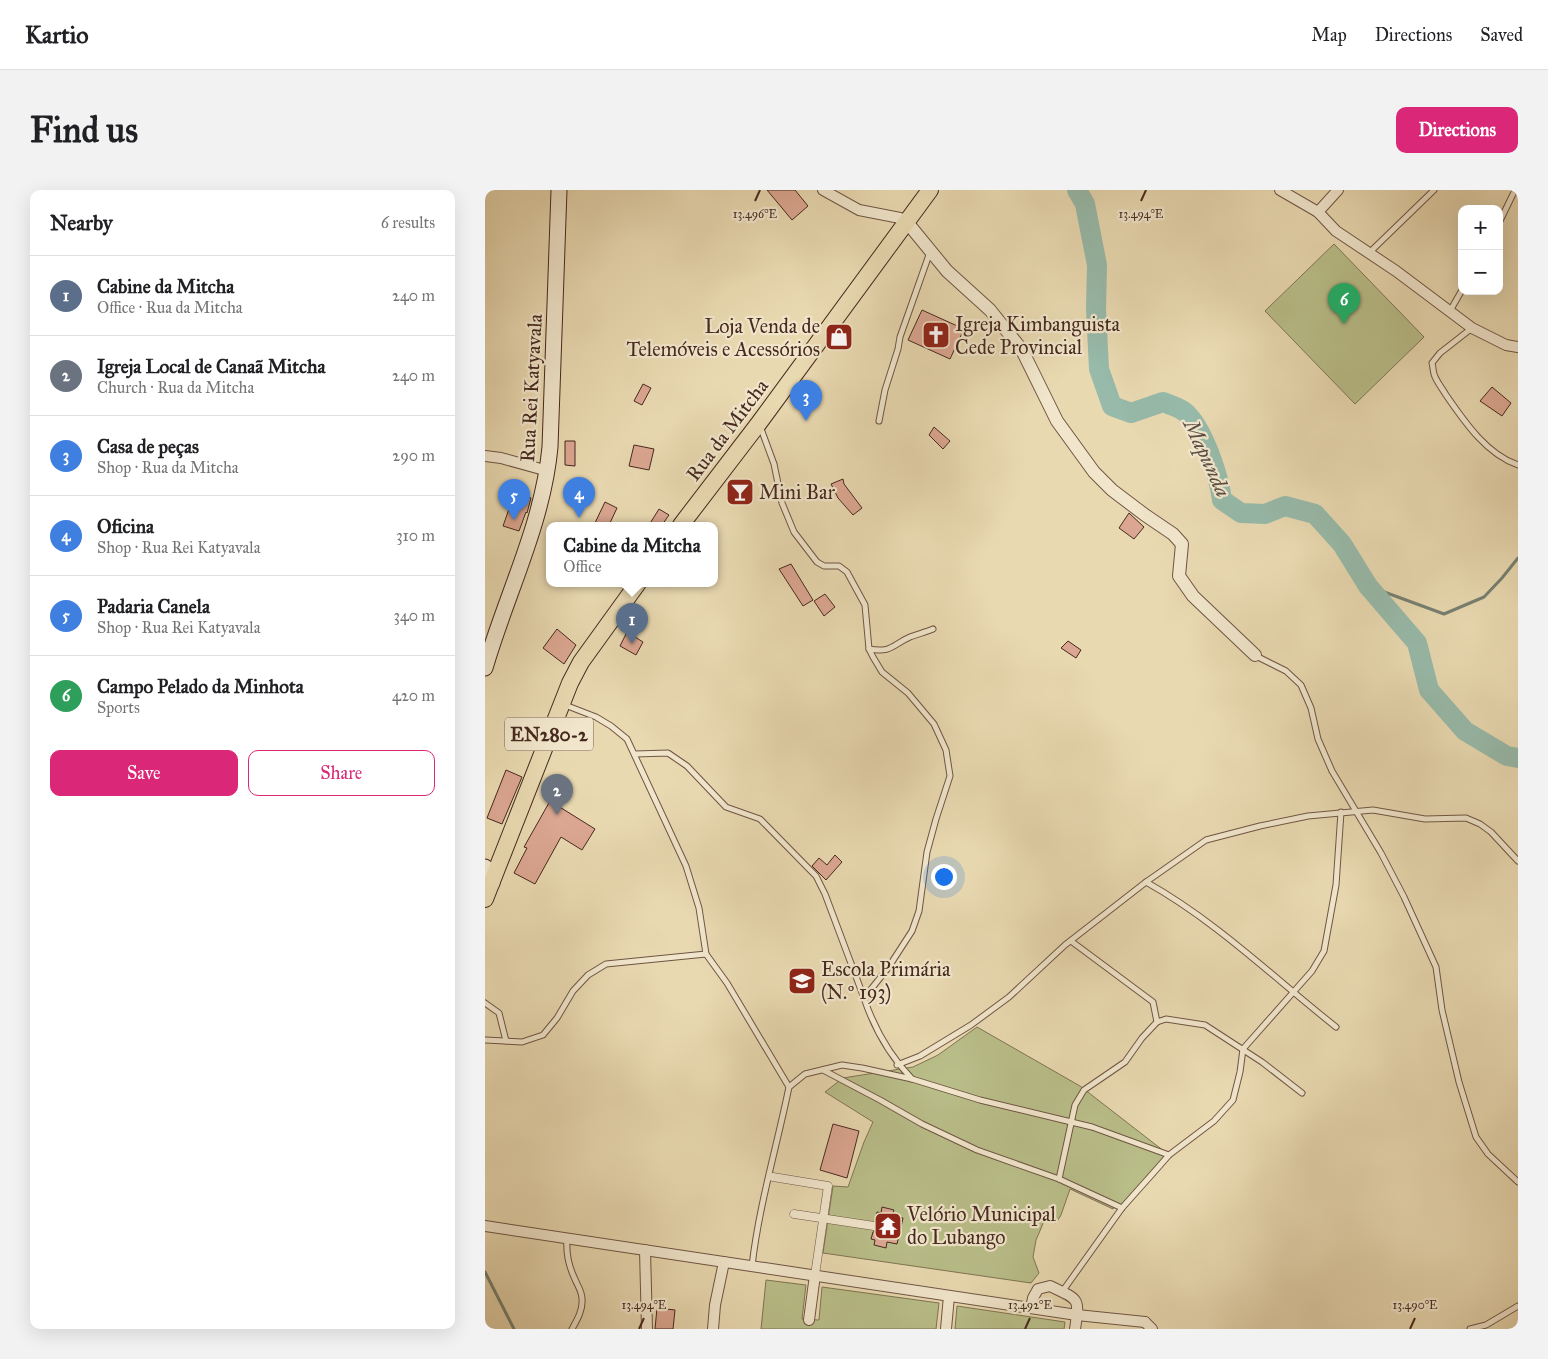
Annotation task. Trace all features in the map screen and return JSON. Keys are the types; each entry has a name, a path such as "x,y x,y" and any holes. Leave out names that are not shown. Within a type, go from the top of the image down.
{"main road":[{"name":"Rua Rei Katyavala","path":"485,668 489,640 530,536 548,471 559,190"},
{"name":"Rua da Mitcha","path":"683,522 759,423 930,190"},
{"name":"EN280-2","path":"485,899 570,683 581,662 635,587"},
{"path":"485,867 492,882"}],"street":[{"path":"823,190 859,210 900,218 906,221 947,270 990,310 1021,350 1057,421 1094,472 1112,490 1173,534 1182,544 1179,576 1193,596 1255,655"},
{"path":"1280,190 1318,212 1336,231 1472,328 1506,345 1518,347"},
{"path":"1318,212 1338,190"},
{"path":"485,456 501,458 548,471"},
{"path":"773,1176 829,1186 809,1324"},
{"path":"794,1214 874,1226"},
{"path":"485,1226 1148,1327"},
{"path":"645,1250 647,1329"},
{"path":"713,1329 715,1305 724,1262"},
{"path":"1031,1308 1033,1298 1038,1289 1043,1286 1050,1286 1076,1300 1078,1305 1075,1329"},
{"path":"946,1329 949,1296"}],"lane":[{"path":"1369,254 1434,190"},
{"path":"1503,215 1515,190"},
{"path":"879,421 885,390 900,337 931,250"},
{"path":"1450,311 1459,295"},
{"path":"1472,328 1440,353 1433,363 1435,376 1460,416 1471,429 1509,462 1518,465"},
{"path":"759,423 774,464 781,503 795,532 817,562 824,566 839,566 847,572 865,605 869,649 882,672 908,693 934,724 946,750 950,776 927,852 919,912 912,931 864,998"},
{"path":"869,649 882,651 890,649 909,638 933,629"},
{"path":"1255,655 1286,671 1301,685 1311,708 1318,738 1332,771 1357,811 1404,897 1436,967 1442,1010 1459,1082 1475,1137 1488,1154 1518,1182"},
{"path":"562,704 596,717 627,739 686,866 699,908 706,954 727,983 789,1087"},
{"path":"635,754 669,753 687,766 726,807 760,819 816,876 825,894 872,1020 897,1064 912,1079"},
{"path":"897,1064 920,1056 971,1025 1009,997 1071,941 1146,882 1206,840 1289,820 1341,812 1373,810 1425,819 1466,818 1480,824 1491,832 1518,861"},
{"path":"1062,1292 1123,1208 1169,1155 1214,1121 1233,1100 1243,1049 1294,994 1312,971 1324,951 1337,885 1341,812"},
{"path":"1146,882 1173,897 1215,928 1267,969 1294,994 1336,1026"},
{"path":"1071,941 1153,1002 1157,1022"},
{"path":"485,1040 522,1042 543,1035 583,980 606,964 706,954"},
{"path":"485,1003 499,1013 506,1041"},
{"path":"1059,1179 1075,1105 1084,1090 1125,1062 1142,1038 1157,1022 1166,1019 1205,1025 1243,1049 1302,1094"},
{"path":"752,1266 775,1146 783,1119 789,1087 805,1074 842,1065 912,1079 980,1100 1072,1122 1124,1138 1169,1155"},
{"path":"823,1070 922,1124 977,1150 1059,1179 1123,1208"},
{"path":"567,1238 566,1256 583,1301 572,1329"},
{"path":"1470,1329 1486,1325 1518,1306"}],"green space":[{"path":"1334,244 1424,337 1355,404 1265,311"},
{"path":"977,1027 1080,1086 1169,1155 1122,1208 1115,1205 1113,1209 1070,1189 1061,1215 1056,1223 1045,1219 1036,1240 1033,1257 1039,1273 1031,1283 823,1253 833,1186 848,1187 873,1122 825,1092 843,1078 913,1067 938,1055"},
{"path":"766,1280 806,1285 802,1319 819,1320 822,1287 939,1303 936,1329 761,1329"},
{"path":"957,1306 1065,1322 1064,1329 955,1329"}],"building":[{"path":"767,190 795,190 808,206 792,220"},
{"name":"Igreja Kimbanguista Cede Provincial","path":"922,310 964,329 950,359 908,340"},
{"path":"643,384 651,388 642,405 634,401"},
{"path":"1492,387 1511,403 1502,416 1480,401"},
{"path":"934,427 950,441 943,449 929,435"},
{"path":"565,441 575,441 575,466 565,465"},
{"path":"634,445 654,449 649,470 629,466"},
{"path":"843,479 844,484 862,508 853,515 838,498 831,484"},
{"name":"Mini Bar","path":"739,480 752,491 741,504 728,494"},
{"path":"515,492 531,498 519,531 503,526"},
{"path":"605,502 617,508 610,522 595,522"},
{"path":"659,509 669,515 664,522 651,522"},
{"path":"1129,513 1144,527 1134,539 1119,528"},
{"path":"791,564 813,600 803,606 779,569"},
{"path":"825,594 835,607 824,616 814,601"},
{"path":"557,629 576,645 564,664 543,648"},
{"path":"627,632 643,642 636,655 620,646"},
{"path":"1068,641 1081,650 1076,658 1061,648"},
{"path":"506,770 522,777 502,824 487,818"},
{"path":"550,801 595,829 582,850 561,837 535,884 514,873 527,848 524,847"},
{"path":"835,855 842,862 826,880 812,866 819,858 827,865"},
{"path":"833,1124 859,1131 847,1178 820,1170"},
{"name":"Velório Municipal do Lubango","path":"882,1207 894,1210 892,1215 903,1218 897,1244 887,1242 886,1248 874,1245 875,1240 871,1239 873,1232 879,1227 879,1224 875,1221 877,1212 881,1213"},
{"path":"657,1308 675,1310 673,1329 655,1329"}],"waterway":[{"name":"Mapunda","path":"1077,190 1085,204 1097,265 1096,309 1099,369 1112,406 1131,413 1163,402 1185,412 1205,442 1218,479 1222,500 1241,513 1265,514 1285,506 1315,514 1342,544 1368,586 1417,643 1429,690 1465,731 1507,756 1518,758"},
{"path":"1368,586 1444,614 1484,597 1518,558"},
{"path":"485,1272 514,1329"}],"place":[{"name":"Campo Pelado da Minhota","path":"1344,324"},
{"name":"Igreja Kimbanguista Cede Provincial","path":"936,335"},
{"name":"Loja Venda de Telemóveis e Acessórios","path":"839,337"},
{"name":"Casa de peças","path":"806,421"},
{"name":"Mini Bar","path":"740,492"},
{"name":"Oficina","path":"579,518"},
{"name":"Padaria Canela","path":"514,520"},
{"name":"Cabine da Mitcha","path":"632,644"},
{"name":"Igreja Local de Canaã Mitcha","path":"557,815"},
{"name":"Escola Primária (N.º 193)","path":"802,981"},
{"name":"Velório Municipal do Lubango","path":"888,1226"}]}
